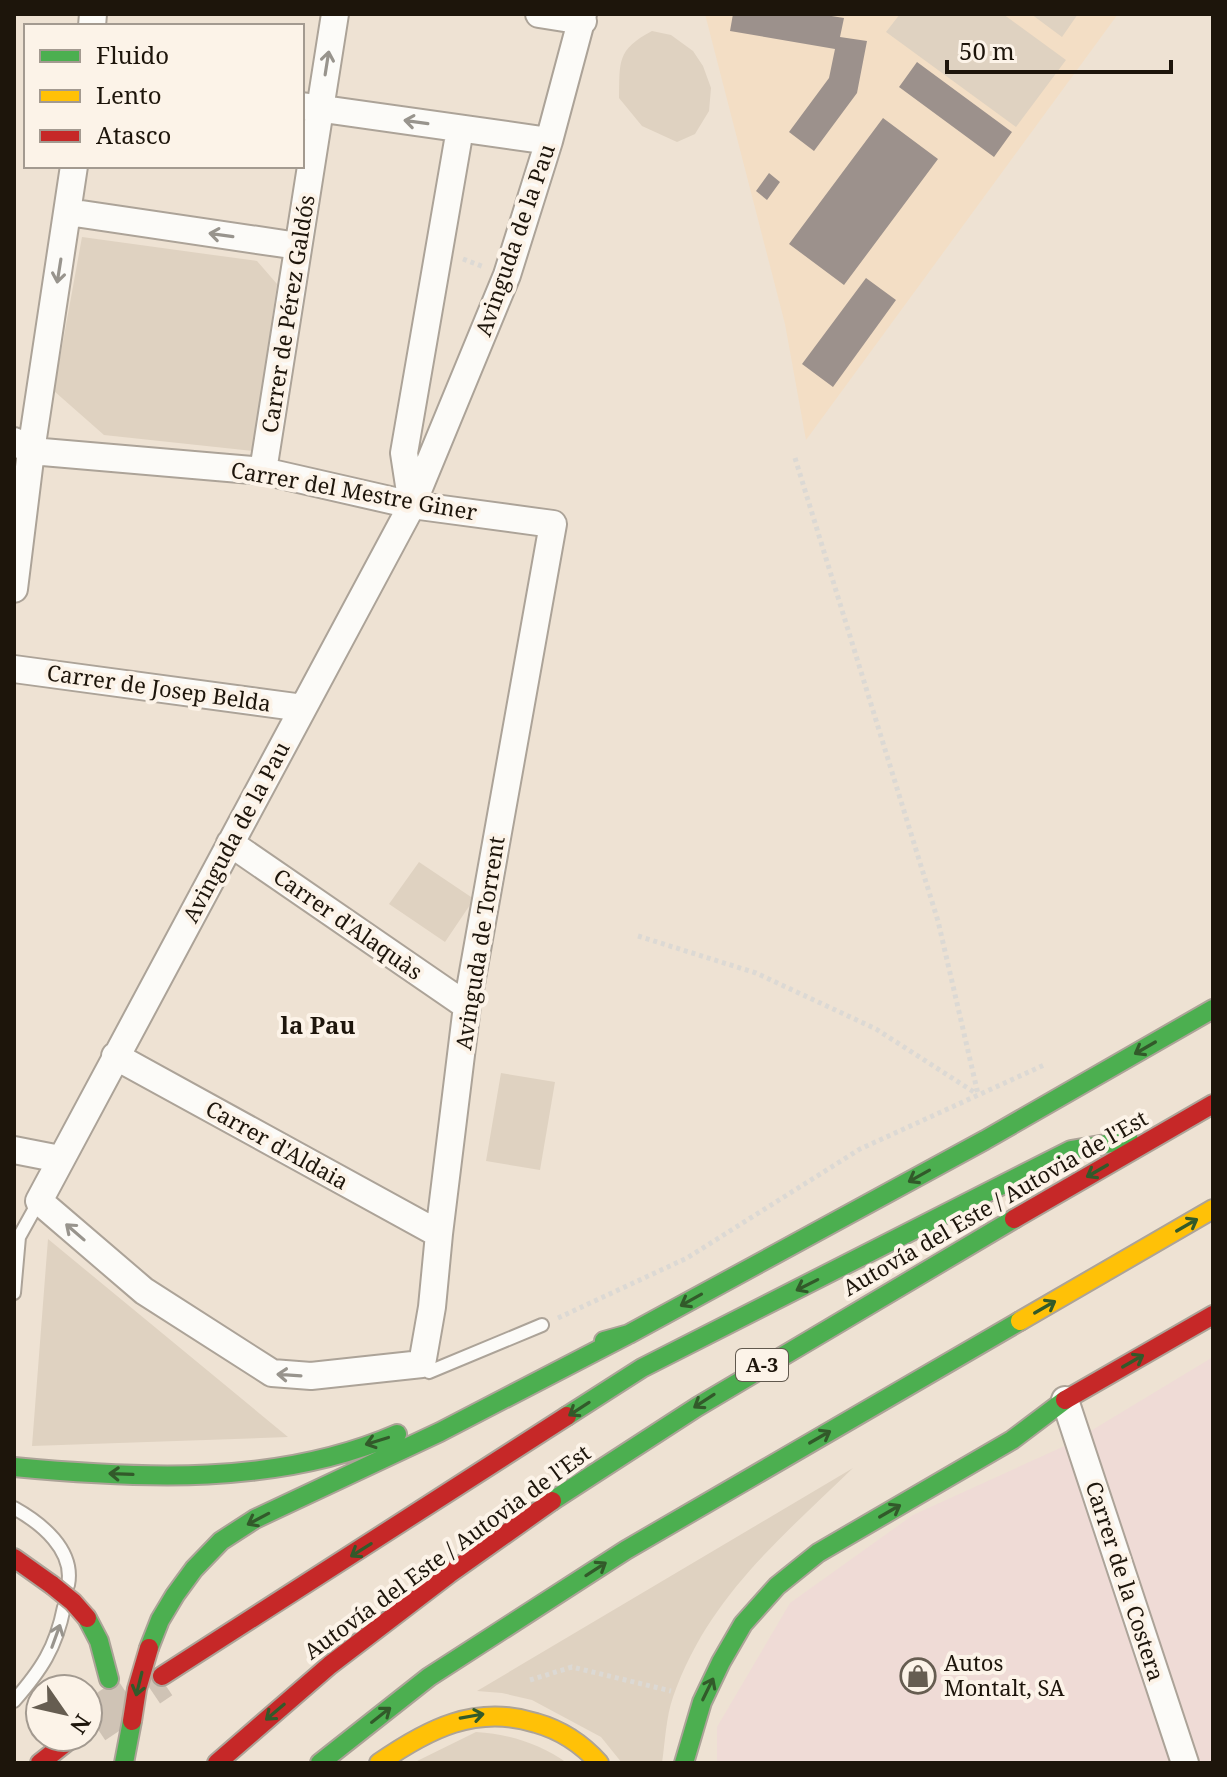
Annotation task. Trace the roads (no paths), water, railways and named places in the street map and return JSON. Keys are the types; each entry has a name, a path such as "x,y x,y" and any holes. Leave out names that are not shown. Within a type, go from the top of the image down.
{"main road":[{"path":"124,1763 137,1689 160,1620 194,1569 221,1541 255,1519 440,1432 629,1334 985,1140 1213,1009"},
{"name":"Autovía del Este / Autovia de l'Est","path":"217,1763 367,1635 552,1499 742,1377 1213,1104"},
{"path":"162,1676 642,1368 1071,1150 1159,1135"},
{"path":"320,1763 429,1677 626,1550 1213,1209"},
{"path":"684,1763 702,1702 721,1662 743,1624 777,1586 818,1553 1012,1440 1065,1400 1213,1315"},
{"path":"14,1467 64,1473 190,1476 255,1471 324,1458 391,1437 584,1346 629,1334"},
{"path":"14,1558 73,1602 87,1618 99,1641 112,1701"},
{"path":"379,1763 446,1723 489,1713 533,1720 575,1742 599,1763"},
{"path":"107,1763 112,1733"}],"street":[{"name":"Carrer de Pérez Galdós","path":"263,471 298,246 311,107 335,14"},
{"path":"539,14 583,17"},
{"name":"Avinguda de la Pau","path":"39,1201 412,505 507,275 549,141 583,17"},
{"path":"311,107 549,141"},
{"path":"412,505 404,453 460,129"},
{"path":"14,589 22,446 68,212 74,168"},
{"path":"68,212 298,246"},
{"name":"Carrer del Mestre Giner","path":"22,446 263,471 412,505 553,524"},
{"name":"Avinguda de Torrent","path":"422,1364 432,1307 467,1006 553,524"},
{"name":"Carrer de Josep Belda","path":"14,669 303,708"},
{"name":"Carrer d'Alaquàs","path":"230,843 467,1006"},
{"name":"Carrer d'Aldaia","path":"115,1056 439,1234"},
{"path":"14,1150 60,1159"},
{"path":"39,1201 144,1291 272,1373 311,1376 422,1364"},
{"name":"Carrer de la Costera","path":"1065,1400 1185,1763"}],"lane":[{"path":"14,1293 19,1237 39,1201"},
{"path":"422,1364 429,1372 542,1325"},
{"path":"14,1508 30,1516 47,1531 61,1550 70,1572 59,1632 42,1670 14,1701"}],"tunnel":[{"path":"104,1715 160,1677"}],"place":[{"name":"Autos Montalt, SA","path":"918,1676"}],"district":[{"name":"la Pau","path":"318,1026"}]}
